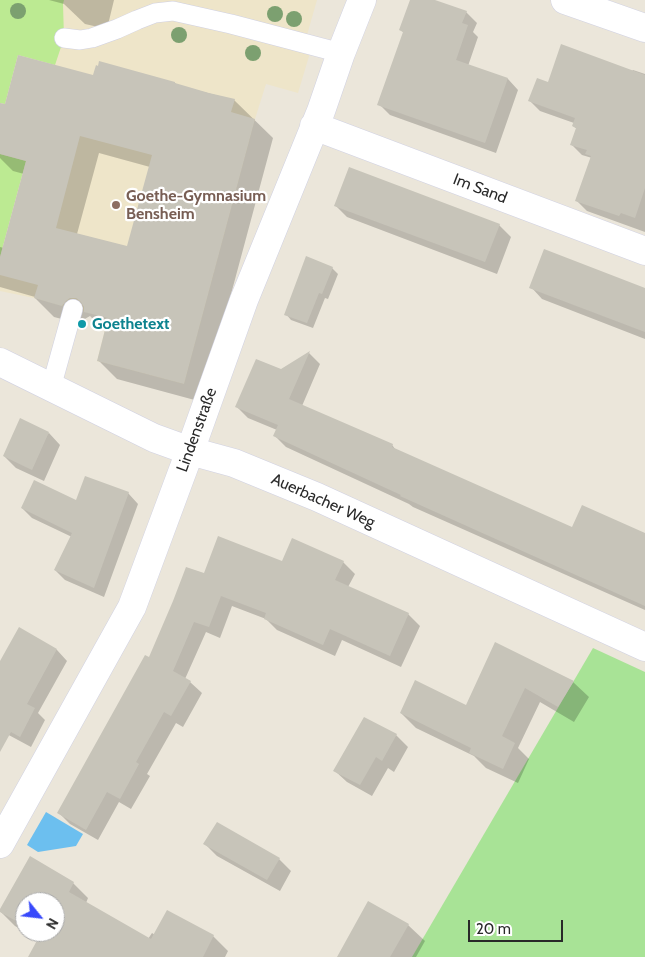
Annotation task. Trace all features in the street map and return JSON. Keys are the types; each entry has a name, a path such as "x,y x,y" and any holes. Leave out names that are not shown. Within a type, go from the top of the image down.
{"street":[{"name":"Lindenstraße","path":"0,844 132,607 244,300 320,111 362,0"},
{"path":"565,0 645,28"},
{"name":"Im Sand","path":"314,126 645,251"},
{"name":"Auerbacher Weg","path":"0,362 154,438 190,451 234,463 317,497 645,647"}],"lane":[{"path":"64,38 80,40 92,38 137,20 153,6 341,53"},
{"path":"51,388 73,309"}],"shaded area":[{"name":"Goethe-Gymnasium Bensheim","path":"0,0 317,0 307,35 310,53 298,93 266,84 184,384 97,361 108,318 0,291"}],"green space":[{"path":"0,0 64,0 64,38 55,65 18,55 5,104 0,103"},
{"path":"0,154 26,161 0,257"},
{"path":"593,648 645,672 645,957 412,957"}],"water":[{"path":"46,812 83,834 76,846 38,852 27,845"}],"building":[{"path":"410,0 435,0 467,11 462,23 468,25 456,60 508,78 485,143 377,105 403,32 399,30"},
{"path":"561,44 645,75 645,188 635,218 621,213 619,216 575,201 591,156 585,154 587,150 570,145 576,128 572,126 575,118 528,101 537,78 548,82"},
{"path":"18,55 93,75 99,61 235,99 231,112 255,119 184,384 97,361 108,318 84,312 84,307 76,298 70,298 62,306 34,298 38,285 0,275 0,257 26,161 0,154 0,103 5,104","holes":["80,136 152,155 127,246 56,228"]},
{"path":"349,167 500,224 485,262 334,206"},
{"path":"544,249 645,288 645,332 529,288"},
{"path":"306,256 333,267 322,294 319,293 307,323 284,315"},
{"path":"310,351 289,399 393,444 392,447 572,527 582,505 645,533 645,606 400,496 273,436 278,425 235,407 256,359 281,369"},
{"path":"20,418 49,432 32,470 3,456"},
{"path":"85,476 129,492 94,588 54,570 72,533 21,508 34,480 76,500"},
{"path":"218,536 282,561 292,538 344,561 335,580 409,613 390,656 330,629 323,645 264,619 266,613 221,596 209,627 194,622 173,671 191,681 171,716 164,712 136,762 139,764 120,799 107,792 86,830 57,813 145,655 149,657 186,567 204,573"},
{"path":"19,627 57,649 27,704 35,708 20,737 11,732 0,752 0,661"},
{"path":"495,642 574,681 558,707 525,688 502,736 515,743 503,769 469,753 471,748 400,713 415,680 466,705"},
{"path":"364,717 397,734 382,761 376,757 360,785 333,771"},
{"path":"217,822 280,858 267,880 203,844"},
{"path":"30,856 74,882 69,892 151,939 167,910 214,935 203,957 28,957 36,942 65,942 65,892 15,892 15,920 0,912"},
{"path":"368,901 409,924 390,957 337,957"}],"place":[{"name":"Goethe-Gymnasium Bensheim","path":"116,205"},
{"name":"Goethetext","path":"82,324"}]}
